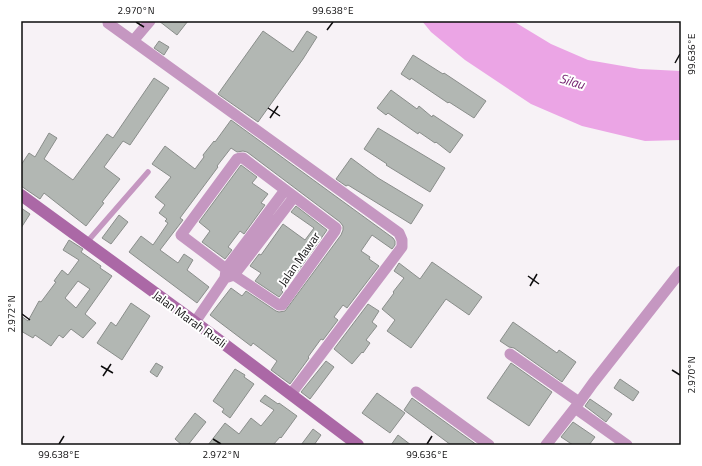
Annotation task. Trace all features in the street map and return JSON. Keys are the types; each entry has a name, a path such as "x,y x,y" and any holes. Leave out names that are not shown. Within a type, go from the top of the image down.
{"main road":[{"name":"Jalan Marah Rusli","path":"21,195 195,322 358,445"}],"street":[{"path":"108,21 108,23 401,235 402,248 291,394"},
{"path":"133,41 150,21"},
{"path":"243,158 294,197 228,274 181,235 237,159 243,158"},
{"path":"195,322 285,190"},
{"name":"Jalan Mawar","path":"228,274 279,306 283,305 336,228 294,197"},
{"path":"546,445 681,271"},
{"path":"510,354 628,445"},
{"path":"416,392 489,445"}],"lane":[{"path":"87,242 148,172"}],"water":[{"name":"Silau","path":"422,21 513,21 551,44 588,60 640,69 681,71 681,140 645,141 582,126 531,104 465,60 431,32"}],"building":[{"path":"159,21 188,21 177,35"},
{"path":"263,31 293,52 307,31 317,37 258,122 218,94"},
{"path":"159,41 169,47 164,55 154,48"},
{"path":"413,55 443,74 444,73 486,101 474,118 449,102 448,103 411,78 410,80 401,74"},
{"path":"154,78 169,88 130,145 123,141 104,167 120,179 86,226 44,193 40,199 21,186 21,165 29,153 35,157 49,133 57,138 44,159 73,180 107,134 113,138"},
{"path":"391,90 417,109 419,106 432,117 433,115 463,135 450,153 436,142 435,143 419,132 418,134 388,113 386,115 377,108"},
{"path":"231,120 393,238 395,241 395,245 392,249 372,235 361,251 379,266 347,308 343,305 334,317 338,320 323,340 321,339 290,384 271,370 277,361 253,343 251,346 210,315 231,288 242,296 246,291 276,311 285,311 341,235 343,226 340,222 247,152 237,152 231,148 180,218 183,220 160,250 178,263 184,254 193,260 187,270 209,287 197,303 129,252 141,236 153,245 168,223 165,221 167,219 159,213 165,205 155,197 171,177 152,164 165,146 195,169 204,157 203,155 214,141 215,142"},
{"path":"378,128 445,168 430,192 386,165 387,164 364,149"},
{"path":"351,158 378,178 423,205 411,224 336,179"},
{"path":"241,165 257,177 252,183 268,194 261,203 265,205 244,234 240,231 228,247 232,250 225,259 202,242 210,231 199,222"},
{"path":"296,206 327,230 296,274 294,273 281,290 283,292 279,297 255,281 261,273 250,266 259,254 261,255 283,224 305,240 314,228 291,212"},
{"path":"21,208 30,214 21,228"},
{"path":"119,215 128,222 111,244 102,238"},
{"path":"69,240 83,249 81,252 112,276 85,314 96,323 83,338 71,329 63,338 59,335 51,346 35,335 33,338 21,331 21,316 28,321 39,301 41,302 56,282 54,281 62,270 68,275 79,260 63,250","holes":["78,281 90,289 76,308 65,298"]},
{"path":"432,262 482,297 469,315 446,299 411,348 387,331 395,320 382,309 404,278 394,271 399,263 420,279"},
{"path":"131,303 150,316 122,360 97,343 111,322 116,326"},
{"path":"368,304 379,311 372,322 377,326 366,340 370,343 352,364 334,349"},
{"path":"513,322 557,353 559,350 576,362 562,382 514,348 509,347 500,341"},
{"path":"326,361 334,367 310,399 301,392"},
{"path":"156,363 163,367 157,377 150,372"},
{"path":"511,363 552,392 529,426 487,398"},
{"path":"235,369 245,375 244,377 254,384 230,418 222,412 224,409 213,401"},
{"path":"620,379 639,392 633,401 614,388"},
{"path":"377,393 405,413 390,433 362,413"},
{"path":"265,395 297,416 281,438 280,437 273,445 208,445 225,423 239,434 251,418 261,426 274,410 260,401"},
{"path":"412,398 477,445 451,445 404,410"},
{"path":"590,399 612,414 606,422 585,406"},
{"path":"195,413 206,422 188,445 182,445 175,439"},
{"path":"573,422 595,437 589,445 573,445 561,437"},
{"path":"313,429 321,435 314,445 301,445"},
{"path":"398,435 411,445 391,445"}]}
